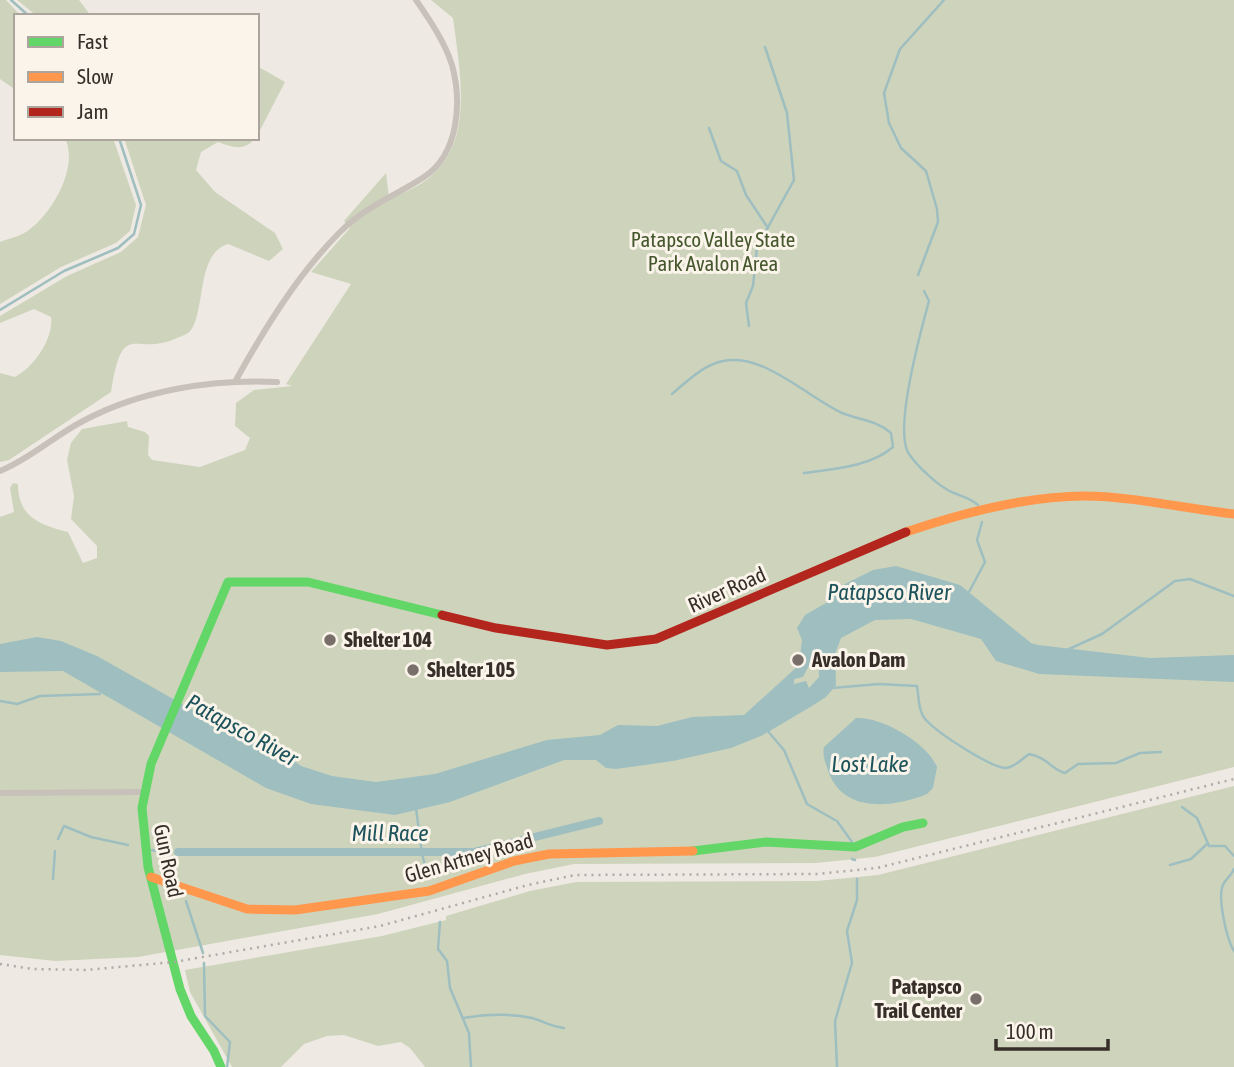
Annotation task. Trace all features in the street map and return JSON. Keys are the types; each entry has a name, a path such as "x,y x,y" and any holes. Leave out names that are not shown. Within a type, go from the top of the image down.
{"street":[{"path":"236,380 308,268 342,229 384,198 426,176 444,158 450,144 457,107 452,65 416,0"},
{"path":"0,471 101,413 183,388 236,380 276,382"},
{"name":"River Road","path":"228,582 308,582 550,639 628,644 656,639 689,626 902,533 990,510 1064,496 1086,496 1234,514"},
{"name":"Gun Road","path":"221,1067 210,1040 188,1011 142,846 142,792 162,736 228,582"},
{"path":"0,793 142,792"},
{"name":"Glen Artney Road","path":"151,877 247,909 295,909 429,891 514,861 549,854 706,851 766,842 855,848 903,827 923,823"}],"green space":[{"path":"0,0 6,0 19,14 14,14 14,89 0,79"},
{"path":"17,0 79,0 90,14 34,14"},
{"name":"Patapsco Valley State Park Avalon Area","path":"431,0 1234,0 1234,767 875,857 816,863 574,864 525,874 378,914 138,957 55,961 0,955 0,517 14,512 10,488 13,483 18,484 22,505 33,518 68,532 83,563 97,558 97,546 71,519 74,496 67,460 71,443 82,429 127,421 128,427 145,432 149,436 148,455 152,460 200,467 245,450 250,438 235,426 236,403 254,390 292,386 286,384 351,284 311,272 350,228 344,221 386,173 389,198 418,186 438,169 451,149 458,126 461,101 453,18"},
{"path":"259,67 285,82 259,132"},
{"path":"66,140 114,140 136,205 130,231 116,243 61,267 0,304 0,242 30,229 47,212 66,175 68,149"},
{"path":"125,140 253,140 243,147 218,142 201,152 196,170 215,192 275,233 283,249 269,261 228,244 218,250 206,270 199,309 190,331 162,343 132,344 126,347 120,354 111,392 9,460 0,462 0,373 15,377 29,367 46,343 51,317 34,309 0,323 0,316 67,276 121,252 138,237 146,205"},
{"path":"1234,786 1234,1067 425,1067 410,1048 401,1042 378,1046 344,1035 327,1036 304,1044 281,1067 232,1067 190,992 185,970 382,936 446,920 446,916 530,891 576,882 817,881 878,875"}],"water":[{"name":"Patapsco River","path":"896,566 960,585 1031,643 1038,645 1150,658 1234,655 1234,682 1039,674 996,661 981,639 911,619 875,620 841,638 835,654 836,685 826,697 761,736 731,748 673,761 616,769 606,768 596,760 564,760 450,802 395,815 311,804 266,788 63,671 0,672 0,644 37,637 61,641 97,656 239,736 284,753 301,766 332,776 376,782 435,774 547,740 600,735 618,725 657,726 692,717 744,715 799,665 802,640 797,628 805,615 826,603 841,586 873,570","holes":["818,654 819,677 809,688 806,681 794,684 794,679 803,677 814,656"]},
{"name":"Lost Lake","path":"856,718 891,727 924,749 937,767 933,788 927,794 914,799 871,804 846,795 836,786 825,760 824,747"}],"waterway":[{"path":"11,0 27,14"},
{"path":"918,275 938,222 937,209 926,171 901,148 889,123 884,93 900,49 944,0"},
{"path":"749,326 746,303 753,286 757,247 794,180 787,113 765,47"},
{"path":"709,128 721,161 737,171 746,195 768,228"},
{"path":"0,310 64,271 118,248 134,234 141,205 120,140"},
{"path":"924,291 929,301 906,403 905,442 909,454 929,476 948,490 978,505"},
{"path":"672,394 711,365 728,360 745,361 779,374 842,413 873,423 891,433 893,447 884,454 851,466 804,473"},
{"path":"969,592 985,562 977,540 982,522"},
{"path":"1069,649 1102,634 1175,581 1190,579 1234,596"},
{"path":"832,688 879,684 917,686 920,709 927,721 965,749 1006,768 1029,754 1065,773 1078,764 1116,763 1140,753 1161,752"},
{"path":"0,701 17,704 40,696 100,694"},
{"path":"766,729 784,750 807,804 835,820"},
{"path":"1182,807 1197,818 1209,846 1225,846 1234,856"},
{"path":"416,808 428,877"},
{"name":"Mill Race","path":"178,852 474,852 599,821"},
{"path":"837,821 852,842"},
{"path":"58,839 64,826 91,837 128,845"},
{"path":"1170,865 1191,859 1207,844"},
{"path":"152,850 166,853"},
{"path":"53,879 55,851"},
{"path":"1234,869 1224,883 1221,897 1226,928 1234,951"},
{"path":"837,1067 835,1021 852,963 847,931 857,900 857,879"},
{"path":"186,901 203,953"},
{"path":"440,922 438,949 447,961 450,988 469,1033 471,1067"},
{"path":"204,963 205,1016 230,1042 227,1067"},
{"path":"463,1018 515,1015 564,1028"}],"railway":[{"path":"0,964 33,969 86,970 174,962 380,926 528,885 575,875 817,874 877,868 1234,779"}],"traffic: fast":[{"path":"221,1067 191,1016 180,989 148,867 142,808 151,764 228,582 308,582 442,615"},
{"path":"693,851 766,842 855,847 903,827 923,823"}],"traffic: slow":[{"path":"906,532 994,507 1062,497 1121,498 1234,514"},
{"path":"151,877 247,909 295,910 429,891 514,861 549,854 693,851"}],"traffic: jam":[{"path":"442,615 496,628 607,645 656,639 906,532"}],"place":[{"name":"Shelter 104","path":"330,640"},
{"name":"Avalon Dam","path":"798,660"},
{"name":"Shelter 105","path":"413,670"},
{"name":"Patapsco Trail Center","path":"976,999"}]}
